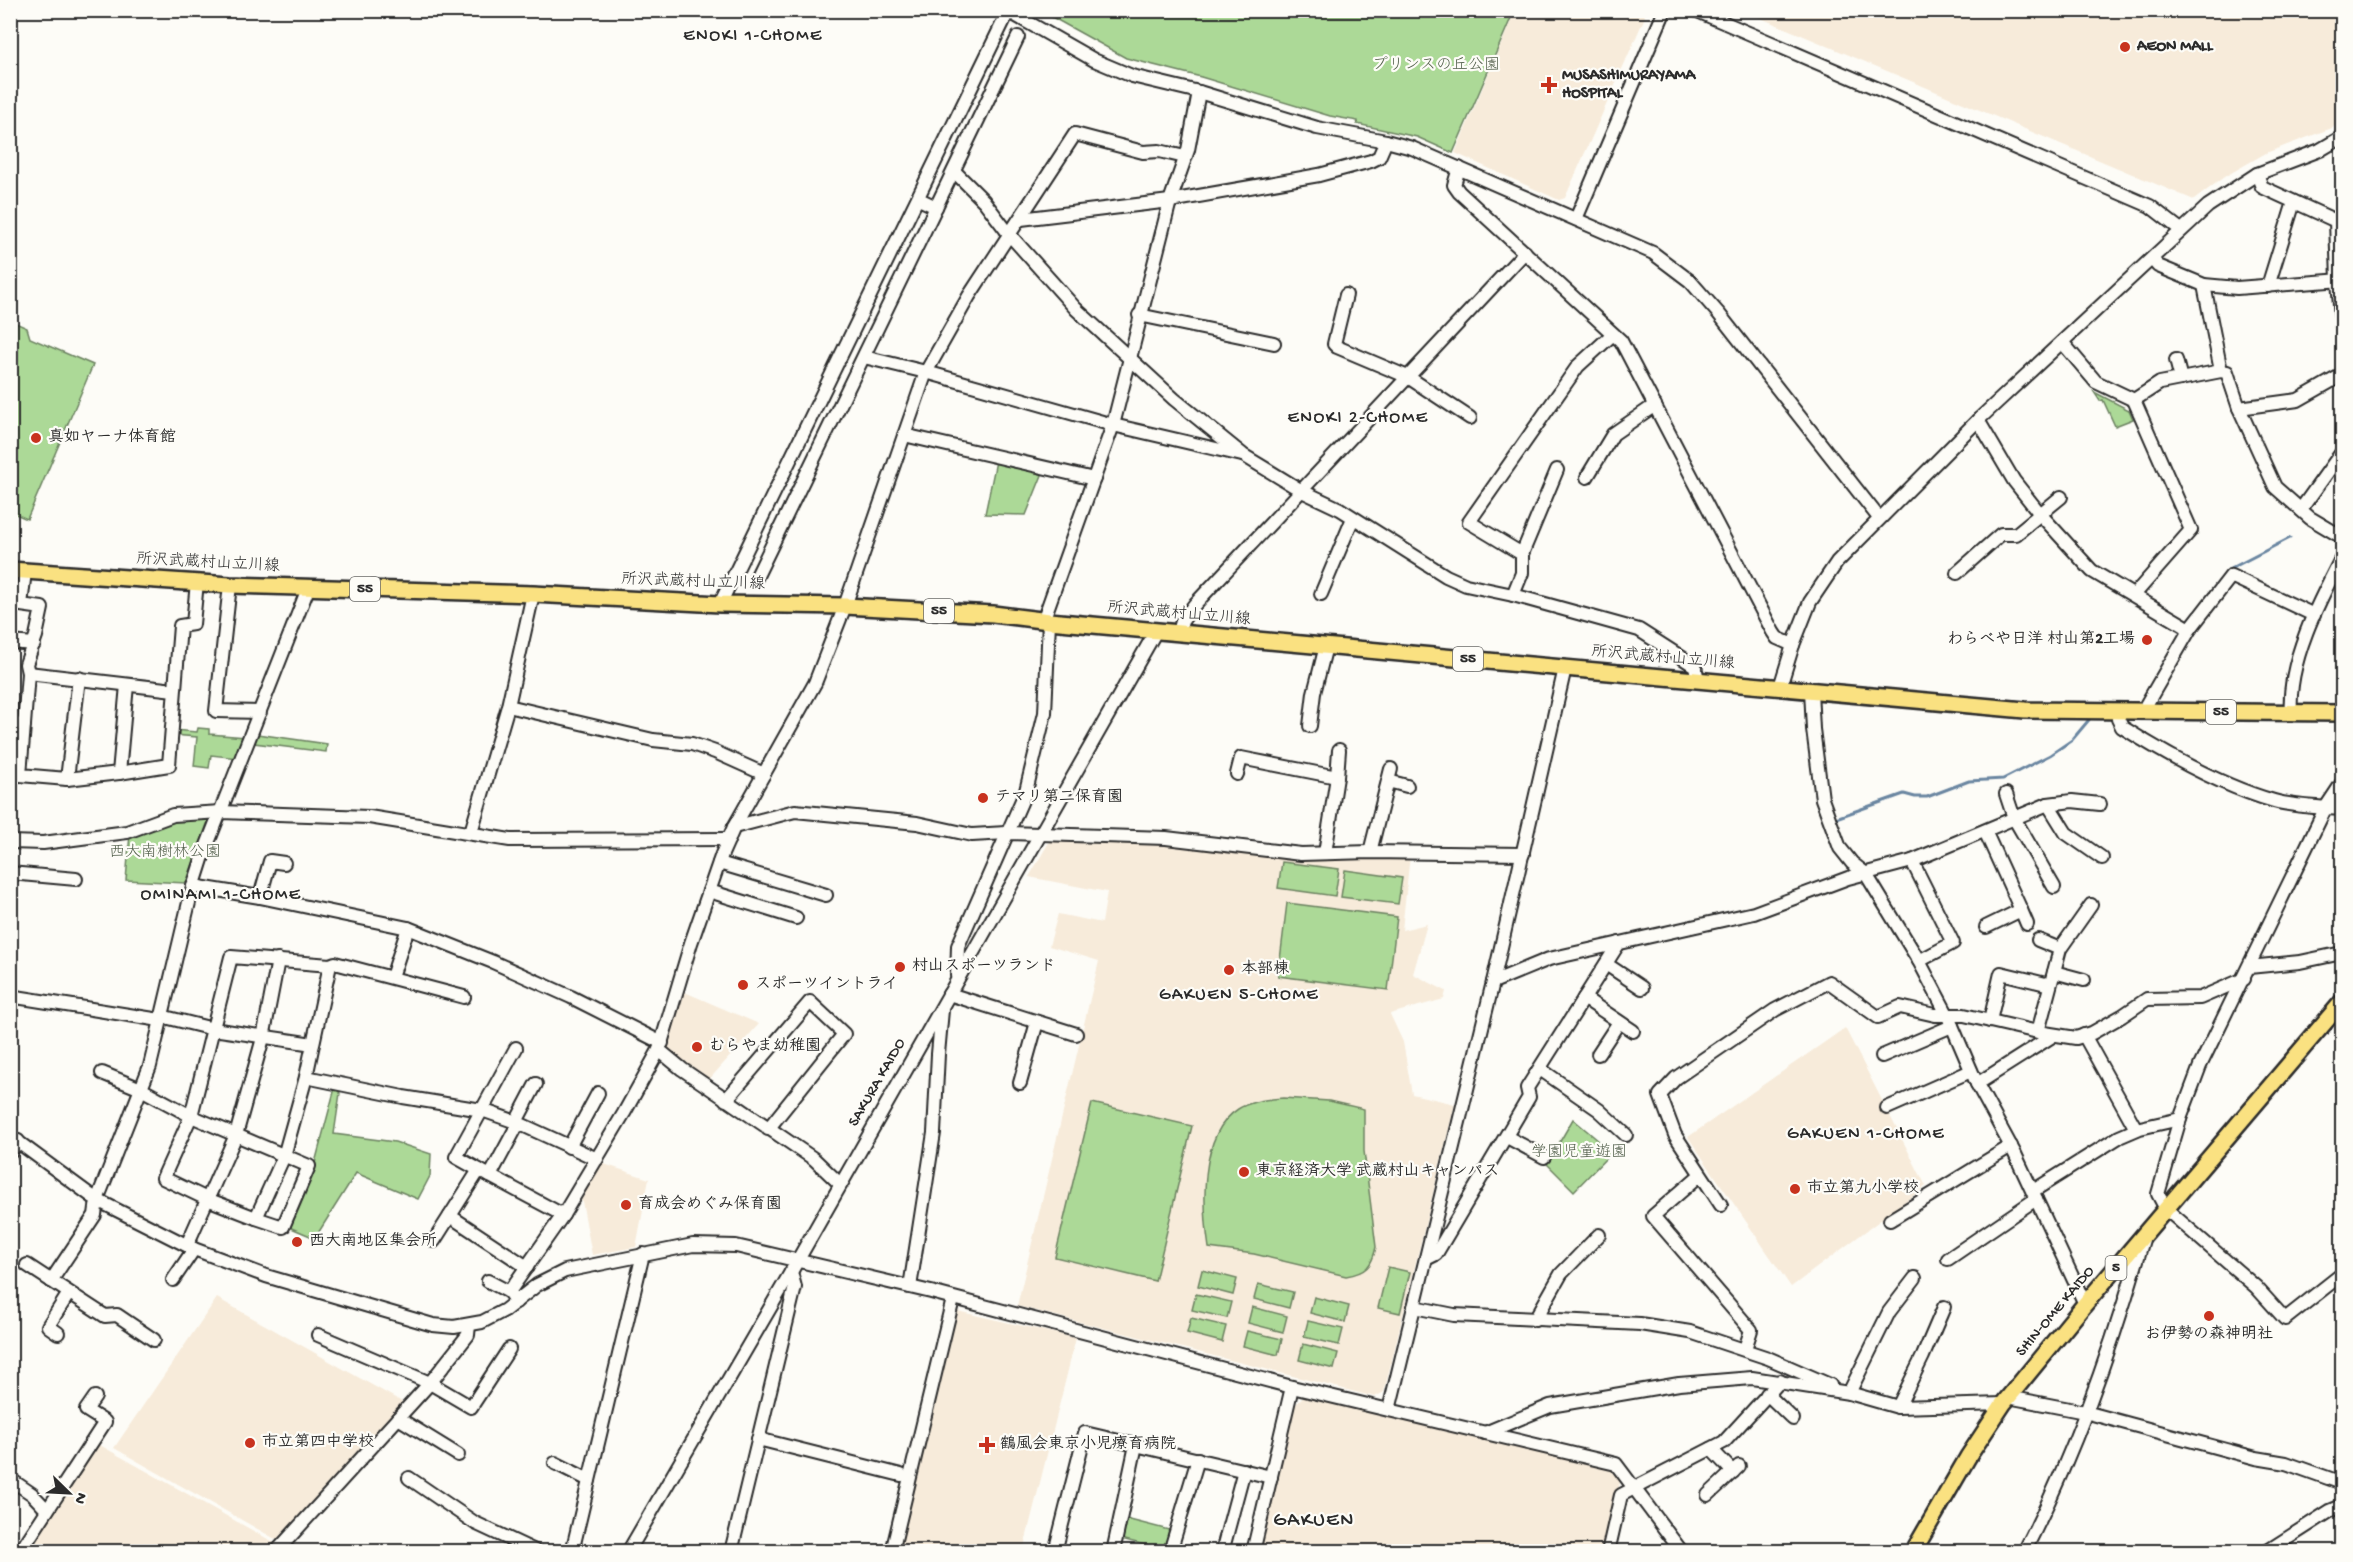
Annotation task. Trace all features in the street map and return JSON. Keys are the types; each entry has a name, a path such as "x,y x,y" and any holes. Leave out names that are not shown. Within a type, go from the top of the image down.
{"main road":[{"name":"所沢武蔵村山立川線","path":"18,571 230,585 532,594 720,604 845,606 993,614 1046,621 2025,710 2343,712"},
{"name":"SHIN-OME KAIDO","path":"1913,1551 1968,1456 2005,1401 2343,1002"}],"street":[{"path":"1576,219 1665,10"},
{"path":"1695,10 2150,206 2181,230"},
{"path":"720,604 1009,11 1094,60 1120,72 1199,92 1317,128 1412,148 1653,253 1690,281 1719,314 1879,518"},
{"path":"756,578 1018,37"},
{"path":"957,980 958,946 1026,790 1045,713 1046,621 1113,425 1139,315 1170,201 1185,158 1199,92"},
{"path":"10,1153 14,1138 97,1200 191,1247 266,1276 433,1325 454,1327 494,1317 513,1297 527,1267 563,1215 597,1159 660,1046 690,943 718,864 731,833 815,683 845,606 926,372 969,296 1075,134 1143,152 1159,151 1185,158"},
{"path":"1780,687 1810,602 1837,562 1978,420 2208,206 2257,174 2320,150 2343,137"},
{"path":"1021,219 1170,201 1319,175 1379,157 1386,141"},
{"path":"1459,168 1454,185 1459,192 1621,341 1773,633 1777,638 1793,645"},
{"path":"954,171 984,201 1009,234 1076,309 1129,360 1243,455 1302,491 1353,518 1446,576 1466,585 1513,595 1639,630 1660,641 1695,666 1698,680"},
{"path":"2257,174 2262,187 2339,219 2343,329"},
{"path":"919,199 936,207"},
{"path":"2268,286 2294,202"},
{"path":"1179,633 1182,621 1195,604 1525,252"},
{"path":"2152,259 2158,266 2204,285 2237,288 2340,281"},
{"path":"2204,285 2221,371"},
{"path":"1346,296 1334,344 1337,347 1408,377 1470,418"},
{"path":"1139,315 1274,343"},
{"path":"1522,554 1469,522 1578,366 1613,334"},
{"path":"2062,342 2096,382 2134,400 2191,530 2134,595"},
{"path":"864,357 926,372 1113,425 1243,455"},
{"path":"2176,360 2181,380"},
{"path":"2134,400 2160,383 2221,371 2227,372 2240,408 2275,487 2310,518 2343,537"},
{"path":"2240,408 2298,400 2343,375"},
{"path":"1587,477 1613,434 1655,405"},
{"path":"1978,420 2014,482 2092,571 2190,629"},
{"path":"904,435 1094,478"},
{"path":"2301,509 2343,452"},
{"path":"790,461 808,469"},
{"path":"1513,595 1522,573 1522,554 1557,470"},
{"path":"1957,573 2001,534 2016,534 2061,497"},
{"path":"1321,594 1353,518"},
{"path":"2291,712 2292,682 2301,650 2314,615 2337,581 2343,557"},
{"path":"18,571 21,605 42,608 34,644 26,664 28,673 20,775 67,779 169,765 180,626 193,624 197,582"},
{"path":"2142,712 2190,629 2231,576 2314,615"},
{"path":"230,585 216,711 260,712"},
{"path":"51,1281 95,1215 97,1200 150,1066 193,886 309,586"},
{"path":"471,832 507,706 532,594"},
{"name":"SAKURA KAIDO","path":"628,1551 1041,835 1156,631"},
{"path":"10,642 34,644"},
{"path":"1310,726 1314,693 1326,646"},
{"path":"1389,1410 1493,982 1565,668"},
{"path":"28,673 174,690"},
{"path":"67,779 79,678"},
{"path":"119,773 127,685"},
{"path":"1811,690 1813,729 1822,799 1840,848 1852,863 1866,874 1919,961 1947,1014 1977,1084 2035,1195 2085,1304"},
{"path":"507,706 653,740 692,744 764,774"},
{"path":"2118,712 2118,719 2122,727 2184,763 2234,786 2276,801 2343,808"},
{"path":"10,724 24,725"},
{"path":"1325,853 1339,750"},
{"path":"1237,774 1241,758 1337,777"},
{"path":"1370,852 1390,775 1407,786"},
{"path":"2343,783 2326,807 2200,1066 2180,1119 2158,1194 2166,1209 2256,1287 2285,1319 2343,1274"},
{"path":"2006,794 2014,818 2054,887"},
{"path":"1493,982 1548,959 1754,913 1848,878 1912,861 2048,804 2072,801 2100,804"},
{"path":"2048,804 2066,832 2102,858"},
{"path":"10,842 44,843 127,832 173,815 221,812 369,817 510,840 731,833 795,811 916,823 972,835 1006,833 1166,838 1300,854 1370,852 1523,854"},
{"path":"1985,831 2027,924"},
{"path":"260,897 270,861 285,863"},
{"path":"1912,861 1953,943 1919,961"},
{"path":"718,864 826,895"},
{"path":"10,873 76,879"},
{"path":"193,886 260,897 408,928 561,992 660,1046 726,1100 814,1159 840,1184"},
{"path":"709,891 796,918"},
{"path":"2038,1032 2060,949 2091,905"},
{"path":"1986,927 2021,910"},
{"path":"392,977 408,928"},
{"path":"2038,940 2060,949"},
{"path":"1426,1259 1436,1254 1529,1097 1527,1088 1619,943"},
{"path":"2249,967 2300,962 2343,953"},
{"path":"102,1073 141,1089 191,1116 309,1166 284,1227 207,1199 163,1178 191,1116 231,957 330,965 335,963 464,997"},
{"path":"173,1280 191,1247 207,1199 236,1135 263,1038 278,960"},
{"path":"1606,964 1642,988"},
{"path":"256,1218 284,1156 306,1077 330,965"},
{"path":"1990,1021 2001,974 2084,980"},
{"path":"1721,1205 1675,1135 1660,1095 1676,1078 1775,1010 1829,982 1878,1017 1900,1007 1935,1015 1947,1014 1990,1021 2076,1038 2122,1016 2147,999 2200,998 2244,979"},
{"path":"10,996 161,1018 263,1038 313,1044"},
{"path":"1584,998 1633,1031"},
{"path":"910,1287 934,1133 938,1054 946,1000 1076,1034"},
{"path":"726,1100 810,1002 844,1034 768,1129"},
{"path":"1020,1083 1037,1022"},
{"path":"1598,1054 1619,1022"},
{"path":"1882,1056 1952,1026"},
{"path":"1977,1084 2054,1035"},
{"path":"2084,1035 2136,1129"},
{"path":"516,1048 456,1157 563,1215"},
{"path":"1539,1069 1599,1110 1626,1135"},
{"path":"1887,1108 1971,1071"},
{"path":"306,1077 482,1110 597,1159"},
{"path":"490,1176 536,1084"},
{"path":"569,1147 598,1093"},
{"path":"1948,1259 2119,1137 2136,1129 2180,1119"},
{"path":"1507,1137 1544,1157"},
{"path":"1890,1220 2011,1146"},
{"path":"434,1241 479,1170"},
{"path":"1700,1175 1653,1216 1751,1330 1745,1349"},
{"path":"450,1216 527,1267"},
{"path":"2024,1551 2050,1500 2102,1374 2145,1234"},
{"path":"1535,1320 1561,1274 1599,1235"},
{"path":"513,1297 565,1271 643,1254 706,1244 736,1246 793,1266 910,1287 1292,1387 1616,1464 1682,1551"},
{"path":"572,1551 643,1254"},
{"path":"27,1265 105,1316 117,1315 153,1340"},
{"path":"731,1551 795,1287 793,1266"},
{"path":"1849,1393 1889,1312 1915,1278"},
{"path":"488,1281 513,1297"},
{"path":"58,1333 48,1326 69,1293"},
{"path":"892,1551 952,1299"},
{"path":"1414,1307 1454,1315 1640,1324 1690,1332 1745,1349 1849,1393"},
{"path":"1898,1407 1944,1307"},
{"path":"276,1551 430,1383 468,1335 469,1325"},
{"path":"318,1335 430,1383 471,1407 508,1349"},
{"path":"1485,1433 1550,1406 1679,1384 1752,1378 1849,1393 1898,1407 2005,1401 2085,1412 2256,1458 2286,1463 2342,1484"},
{"path":"1608,1551 1621,1495 1724,1442 1779,1381"},
{"path":"1253,1551 1292,1387"},
{"path":"1767,1394 1793,1419"},
{"path":"20,1551 105,1422 86,1410 95,1397"},
{"path":"398,1418 458,1455"},
{"path":"1055,1551 1085,1433 1271,1477"},
{"path":"758,1438 901,1475"},
{"path":"1113,1551 1136,1445"},
{"path":"1708,1495 1736,1469 1711,1449"},
{"path":"1170,1551 1198,1460"},
{"path":"555,1463 589,1480"},
{"path":"1222,1551 1244,1470"},
{"path":"409,1478 475,1523 537,1551"},
{"path":"10,1479 33,1494 47,1510"},
{"path":"2266,1551 2330,1511 2343,1506"}],"shaded area":[{"name":"MUSASHIMURAYAMA HOSPITAL","path":"1643,10 1645,17 1565,198 1559,200 1455,153 1515,11"},
{"path":"1744,11 2342,11 2342,120 2332,128 2266,153 2224,177 2194,200"},
{"name":"東京経済大学 武蔵村山キャンパス","path":"1052,837 1410,855 1402,930 1427,924 1413,974 1446,991 1444,999 1390,1014 1403,1042 1412,1094 1455,1104 1384,1392 1375,1397 1017,1306 1099,961 1049,946 1058,914 1102,923 1107,892 1029,877"},
{"path":"680,990 759,1024 706,1083 663,1048"},
{"path":"1845,1028 1926,1186 1791,1287 1688,1137"},
{"path":"598,1162 649,1179 636,1247 592,1255 582,1201 577,1198"},
{"path":"217,1298 404,1403 277,1540 114,1448"},
{"name":"鶴風会東京小児療育病院","path":"957,1311 1076,1338 1023,1551 898,1552"},
{"path":"1306,1395 1612,1468 1620,1482 1603,1551 1260,1552 1295,1405"},
{"path":"98,1444 275,1543 267,1552 26,1552"}],"green space":[{"name":"プリンスの丘公園","path":"1041,11 1514,11 1453,153 1417,137 1357,124 1358,121 1330,116 1201,77 1126,58"},
{"name":"真如ヤーナ体育館","path":"11,321 27,328 30,338 93,365 27,519 11,512"},
{"path":"2094,392 2129,410 2133,419 2115,426 2103,400 2100,401"},
{"path":"996,461 1044,470 1026,515 985,514"},
{"path":"198,728 209,729 209,734 246,737 238,758 211,755 209,768 194,766 197,737 173,735 173,730 197,732"},
{"path":"257,734 327,744 326,752 254,743"},
{"name":"西大南樹林公園","path":"211,813 186,883 126,880 130,834 169,820"},
{"path":"1282,862 1339,869 1335,896 1278,888"},
{"path":"1345,870 1402,878 1398,904 1341,897"},
{"path":"1287,903 1397,917 1388,990 1278,976"},
{"path":"335,1088 340,1093 334,1134 395,1142 431,1154 430,1176 418,1199 356,1173 315,1238 289,1227 315,1163"},
{"path":"1283,1098 1329,1101 1364,1109 1364,1151 1376,1247 1370,1264 1359,1273 1346,1276 1254,1254 1209,1248 1205,1213 1206,1173 1216,1136 1225,1121 1243,1106"},
{"path":"1092,1103 1192,1126 1155,1281 1055,1257"},
{"name":"学園児童遊園","path":"1573,1119 1612,1152 1574,1191 1547,1164"},
{"path":"1388,1267 1410,1272 1400,1313 1378,1308"},
{"path":"1202,1270 1237,1279 1233,1295 1198,1286"},
{"path":"1258,1284 1293,1292 1289,1308 1254,1299"},
{"path":"1196,1294 1231,1302 1227,1318 1192,1310"},
{"path":"1314,1297 1349,1306 1345,1322 1310,1313"},
{"path":"1252,1307 1287,1316 1283,1332 1248,1323"},
{"path":"1191,1318 1226,1326 1222,1342 1187,1333"},
{"path":"1308,1321 1343,1329 1339,1345 1304,1337"},
{"path":"1247,1331 1282,1339 1278,1355 1243,1346"},
{"path":"1303,1344 1338,1353 1334,1369 1299,1360"},
{"path":"1126,1519 1169,1530 1165,1550 1121,1539"}],"waterway":[{"path":"2226,573 2290,538"},
{"path":"1833,819 1904,794 1927,797 1969,781 2003,779 2050,755 2072,740 2093,715"}],"place":[{"name":"AEON MALL","path":"2125,47"},
{"name":"MUSASHIMURAYAMA HOSPITAL","path":"1549,85"},
{"name":"真如ヤーナ体育館","path":"36,438"},
{"name":"わらべや日洋 村山第2工場","path":"2147,640"},
{"name":"テマリ第二保育園","path":"983,798"},
{"name":"村山スポーツランド","path":"900,967"},
{"name":"本部棟","path":"1229,970"},
{"name":"スポーツイントライ","path":"743,985"},
{"name":"むらやま幼稚園","path":"697,1047"},
{"name":"東京経済大学 武蔵村山キャンパス","path":"1244,1172"},
{"name":"市立第九小学校","path":"1795,1189"},
{"name":"育成会めぐみ保育園","path":"626,1205"},
{"name":"西大南地区集会所","path":"297,1242"},
{"name":"お伊勢の森神明社","path":"2209,1316"},
{"name":"市立第四中学校","path":"250,1443"},
{"name":"鶴風会東京小児療育病院","path":"987,1445"}],"district":[{"name":"ENOKI 1-CHOME","path":"753,36"},
{"name":"ENOKI 2-CHOME","path":"1358,418"},
{"name":"OMINAMI 1-CHOME","path":"221,895"},
{"name":"GAKUEN 5-CHOME","path":"1239,995"},
{"name":"GAKUEN 1-CHOME","path":"1866,1134"},
{"name":"GAKUEN","path":"1314,1521"}]}
